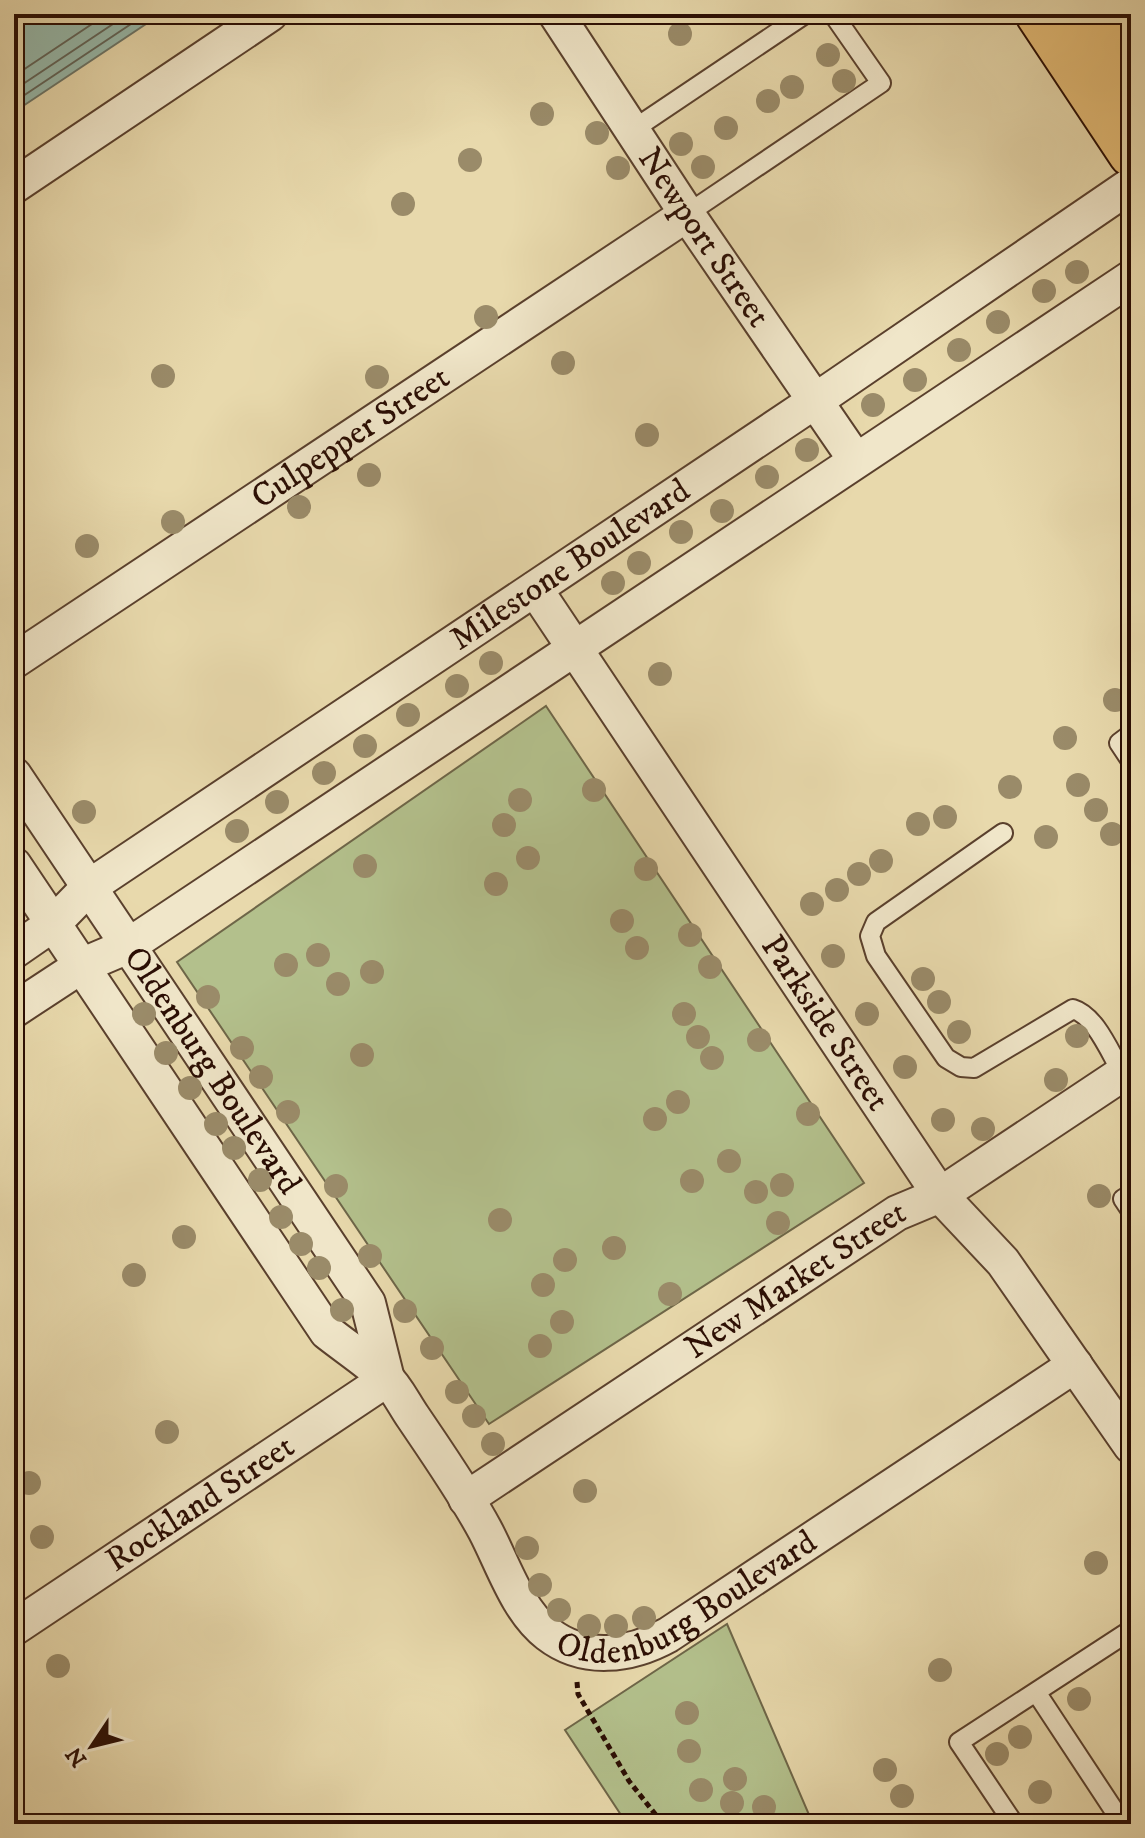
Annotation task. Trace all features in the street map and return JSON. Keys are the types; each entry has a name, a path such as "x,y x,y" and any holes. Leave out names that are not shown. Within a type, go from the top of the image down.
{"main road":[{"path":"1038,14 1131,154"},
{"path":"1087,14 1131,81"}],"street":[{"path":"14,186 270,14"},
{"name":"Newport Street","path":"556,14 687,214 855,459"},
{"name":"Milestone Boulevard","path":"14,951 53,924 89,887 815,401 1131,185"},
{"name":"Culpepper Street","path":"14,661 687,214"},
{"name":"Milestone Boulevard","path":"14,1010 81,966 128,946 1131,278"},
{"name":"Parkside Street","path":"535,589 940,1195 1003,1262 1131,1446"},
{"name":"Oldenburg Boulevard","path":"14,775 368,1303 387,1379"},
{"name":"Oldenburg Boulevard","path":"14,865 327,1332 387,1379 466,1499 529,1616 549,1635 573,1648 599,1654 627,1653 668,1635 1075,1365"},
{"name":"New Market Street","path":"466,1499 897,1213 940,1195 1127,1071"},
{"name":"Rockland Street","path":"14,1628 387,1379"}],"lane":[{"path":"634,129 805,14"},
{"path":"687,214 881,83 833,14"},
{"path":"1131,734 1119,743 1131,761"},
{"path":"1003,833 876,922 870,936 876,956 946,1058 961,1067 974,1068 1073,1009 1083,1012 1127,1071"},
{"path":"1131,1194 1123,1199 1131,1211"},
{"path":"1014,1824 959,1742 1131,1630"},
{"path":"1036,1692 1123,1824"}],"path":[{"path":"573,1648 578,1694 629,1781 660,1821 650,1824"}],"green space":[{"path":"546,706 864,1183 489,1424 177,962"},
{"path":"727,1624 813,1824 627,1824 565,1730"}],"water":[{"path":"14,14 161,14 14,112"}]}
